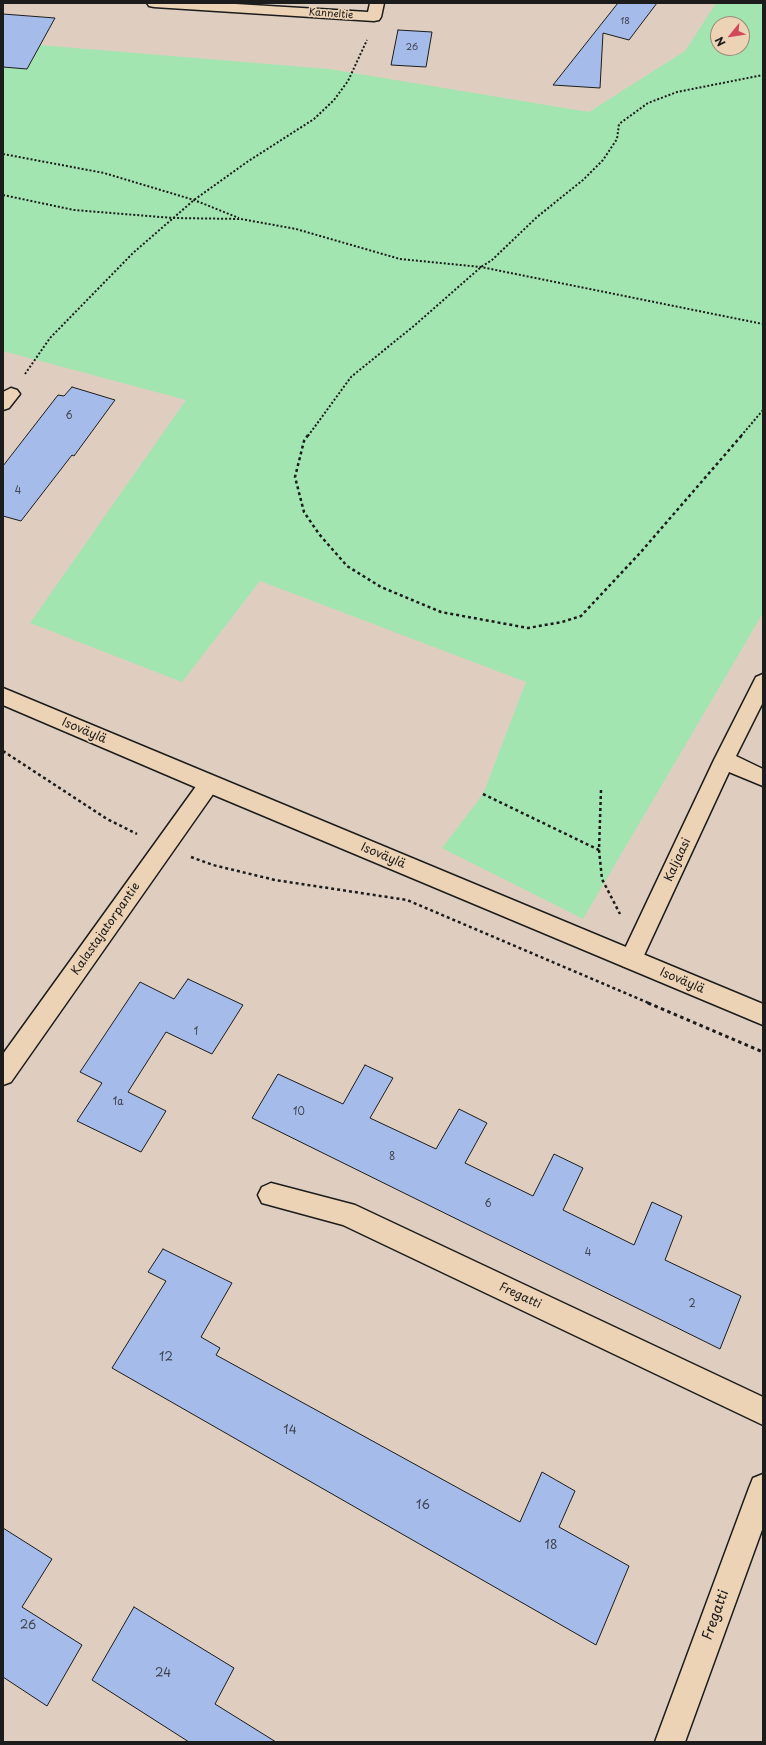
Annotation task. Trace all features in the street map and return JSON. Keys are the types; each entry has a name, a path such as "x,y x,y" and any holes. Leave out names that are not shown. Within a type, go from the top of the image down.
{"street":[{"name":"Kanneltie","path":"154,3 374,17"},
{"path":"374,17 377,3"},
{"name":"Kaljaasi","path":"631,959 724,760 763,682"},
{"name":"Isoväylä","path":"3,696 208,784 763,1015"},
{"path":"724,760 763,778"},
{"name":"Kalastajatorpantie","path":"3,1074 208,784"},
{"name":"Fregatti","path":"271,1195 346,1214 763,1411"},
{"name":"Fregatti","path":"670,1742 763,1488"}],"path":[{"path":"7,399 50,338 133,253 194,200 247,162 314,119 334,100 351,75 364,49 374,17"},
{"path":"763,75 677,92 648,103 619,124 617,139 603,160 583,180 537,217 492,260 481,267 415,325 351,377 304,441 295,477 304,512 319,534 347,566 381,587 441,612 528,628 562,622 581,616 640,553 763,410"},
{"path":"3,154 104,173 194,200 241,219"},
{"path":"3,195 74,210 173,218 241,219 296,229 400,259 481,267 622,297 763,324"},
{"path":"3,751 107,819 164,847 213,865 275,880 407,900 763,1052"},
{"path":"601,790 599,850 602,879 618,911 642,935"},
{"path":"483,794 599,850"}],"green space":[{"path":"716,3 763,3 763,613 583,919 442,848 483,794 526,682 260,581 182,682 30,623 186,400 3,351 3,42 329,69 589,112 685,51"}],"building":[{"path":"618,3 657,3 629,40 603,33 600,88 553,85"},
{"path":"3,14 55,18 27,69 3,67"},
{"path":"398,30 432,32 426,67 391,65"},
{"path":"72,387 115,400 74,456 72,455 21,521 3,516 3,466 58,395 64,396"},
{"path":"188,979 243,1005 212,1054 166,1032 128,1092 166,1111 141,1152 77,1121 102,1083 80,1072 140,982 174,999"},
{"path":"365,1065 393,1078 370,1118 436,1149 459,1109 487,1123 465,1163 533,1196 554,1154 583,1168 563,1210 634,1245 652,1202 682,1216 665,1260 741,1296 720,1349 252,1118 278,1074 343,1104"},
{"path":"163,1249 232,1283 201,1337 220,1348 216,1355 520,1522 542,1472 575,1491 559,1527 629,1566 596,1645 112,1368 166,1281 148,1272"},
{"path":"3,1528 52,1559 22,1607 82,1645 47,1706 3,1677"},
{"path":"134,1607 234,1668 215,1704 276,1742 189,1742 92,1680"}]}
